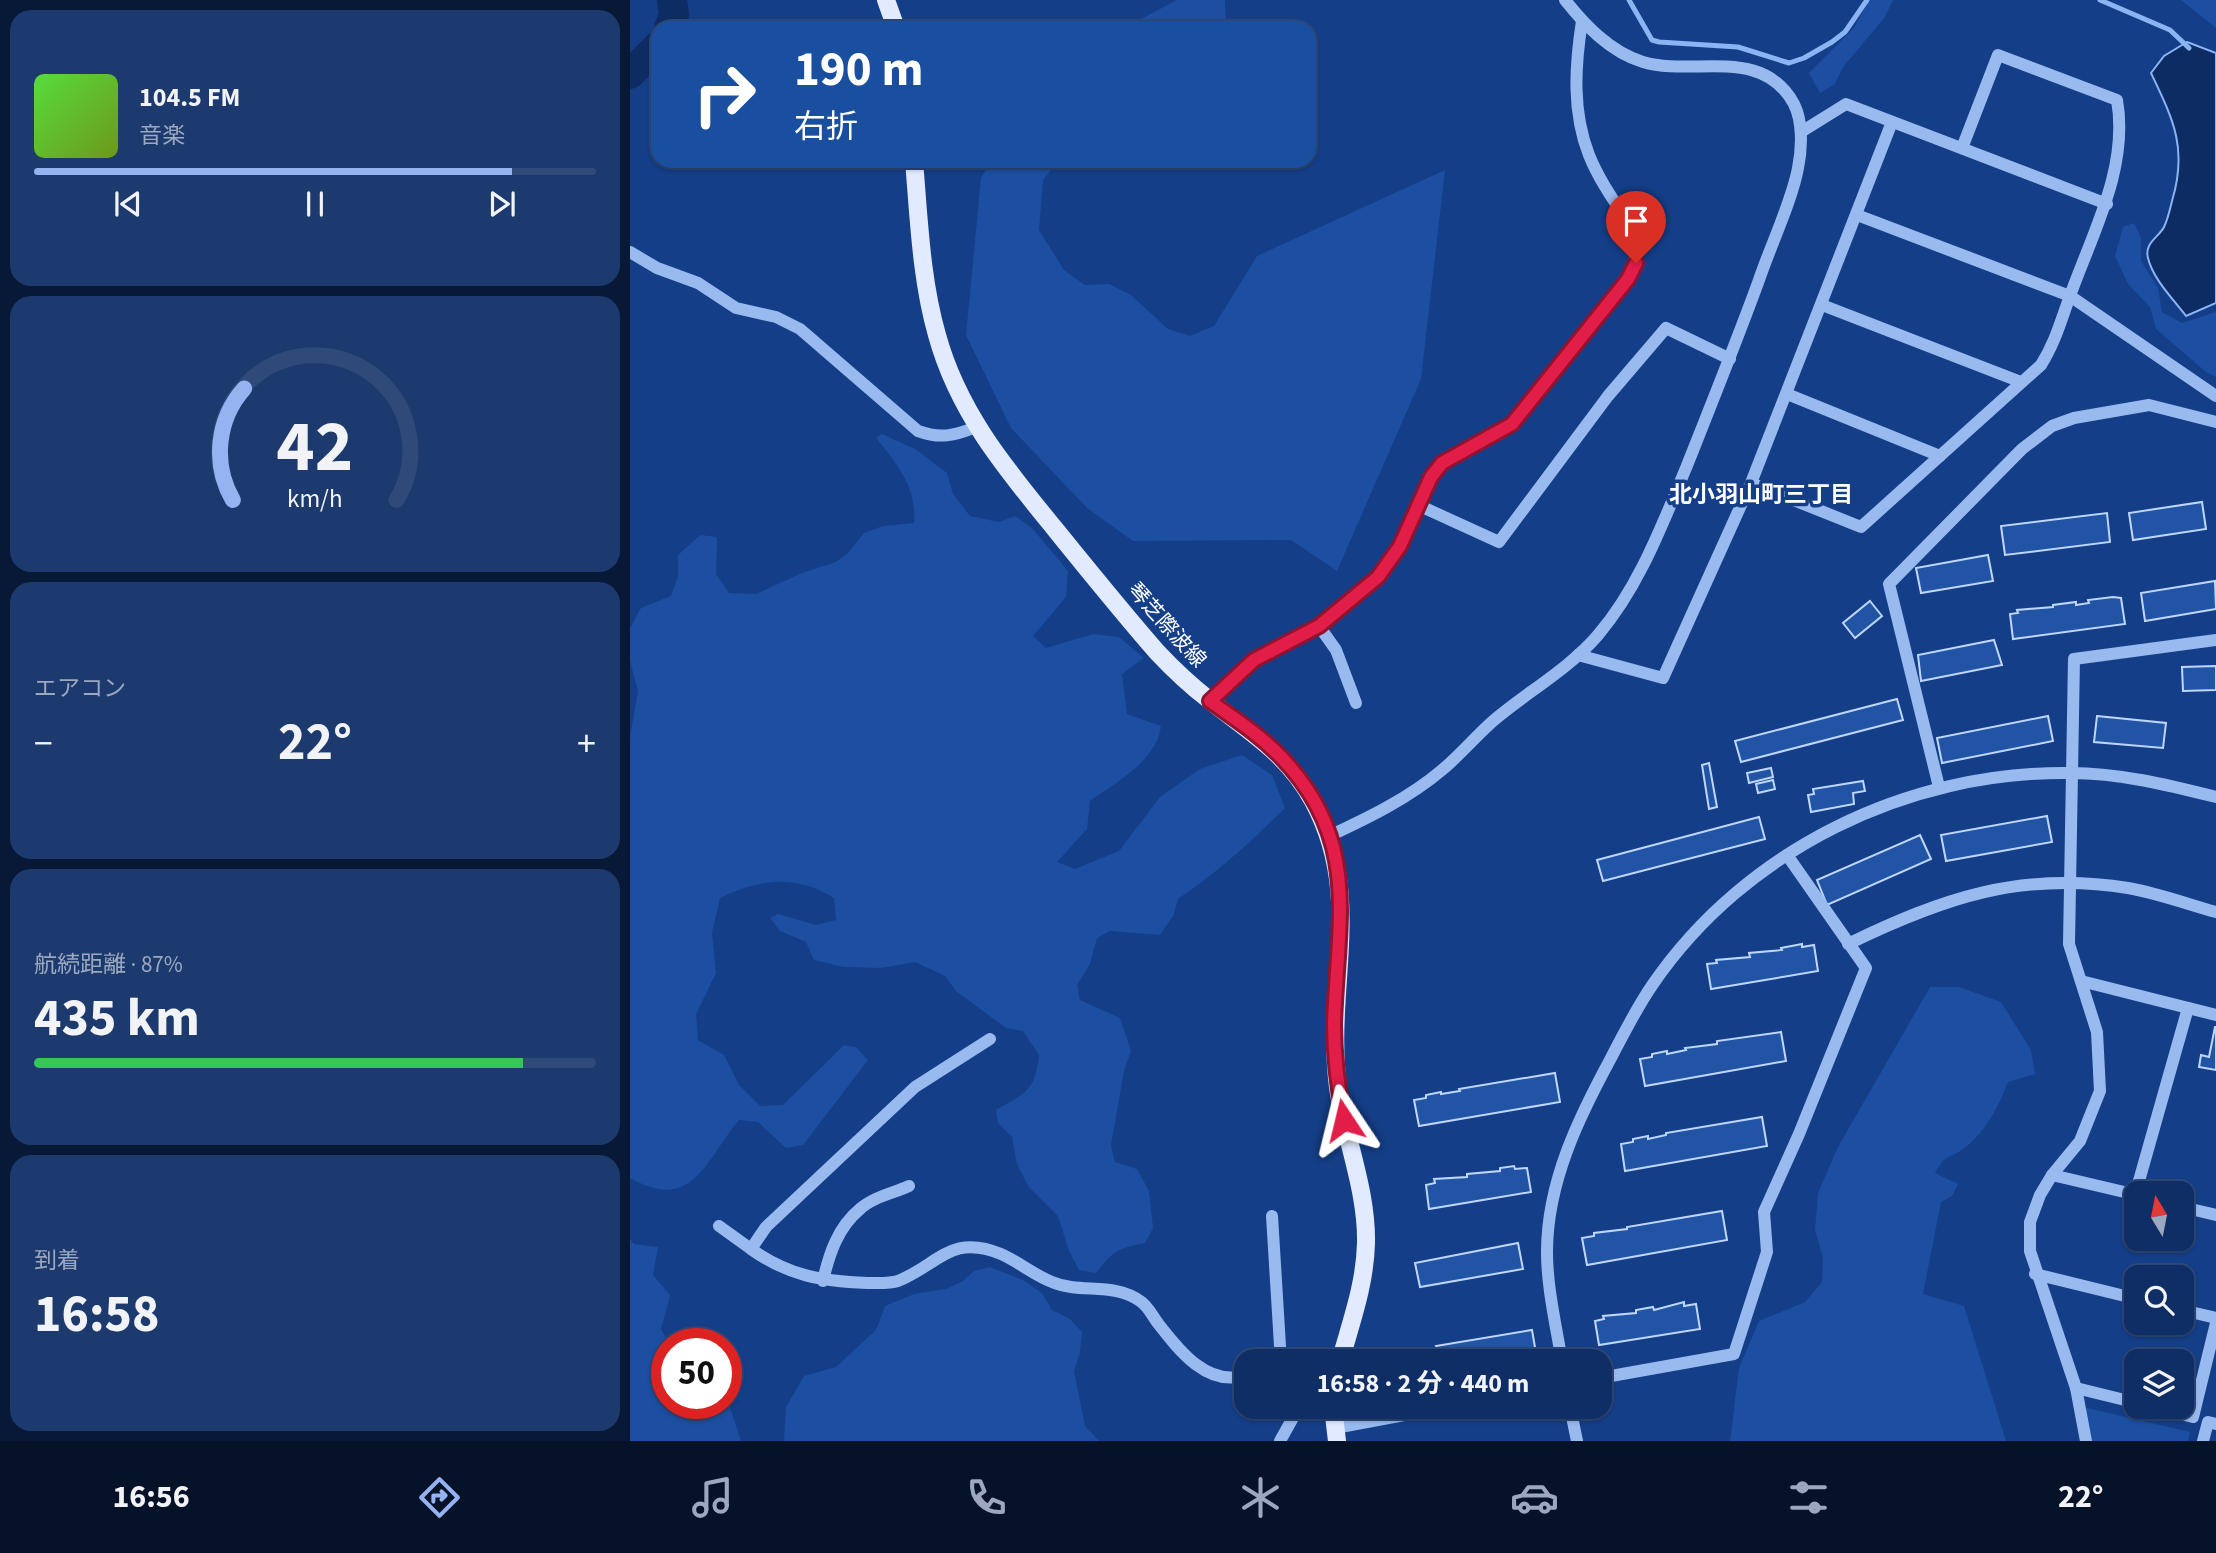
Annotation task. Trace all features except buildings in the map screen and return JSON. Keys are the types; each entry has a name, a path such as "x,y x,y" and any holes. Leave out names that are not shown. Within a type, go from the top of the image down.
{"main road":[{"path":"886,0 894,21"},
{"name":"琴芝際波線","path":"915,168 922,260 929,303 948,369 976,427 1002,465 1157,652 1210,701 1263,739 1283,759 1301,782 1329,836 1340,877 1342,901 1334,1024 1336,1069 1365,1216 1362,1284 1344,1349"}],"street":[{"path":"1329,836 1388,806 1441,771 1493,722 1578,655 1610,618 1629,590 1657,538 1730,359 1798,169 1801,132 1794,105 1776,81 1744,66 1669,66 1642,62 1601,38 1582,21 1565,0"},
{"path":"1210,701 1254,660 1319,626 1378,577 1400,546 1431,477 1442,463 1512,424 1628,279 1636,263 1639,246 1636,234 1600,175 1589,154 1583,133 1577,99 1576,61 1582,21"},
{"path":"1751,482 1861,527 2041,365 2053,346 2107,204 2122,124 2117,100 1998,55 1962,148"},
{"path":"1801,132 1846,104 2107,204"},
{"path":"1578,655 1663,678 1751,482 1892,122"},
{"path":"1857,215 2070,296 2216,396"},
{"path":"630,252 657,268 698,283 736,308 776,317 800,328 918,431 937,438 957,435 976,427"},
{"path":"1822,305 2021,382"},
{"path":"1418,505 1499,542 1608,396 1666,328 1730,359"},
{"path":"1787,394 1940,456"},
{"path":"1939,787 1889,584 2022,449 2052,426 2074,418 2149,405 2216,422"},
{"path":"1319,626 1336,650 1356,704"},
{"path":"2086,1441 2076,1388 2035,1274 2030,1251 2030,1222 2040,1195 2052,1175 2080,1141 2100,1091 2098,1032 2069,944 2074,659 2216,640"},
{"path":"1560,1349 1548,1279 1547,1251 1550,1216 1572,1136 1614,1052 1654,983 1702,926 1741,889 1787,855 1832,828 1896,799 1939,787 2003,775 2074,773 2156,782 2216,797"},
{"path":"1612,1376 1734,1353 1768,1252 1764,1212 1825,1073 1866,968 1787,855"},
{"path":"1848,944 1942,902 1987,890 2032,884 2128,888 2216,912"},
{"path":"2081,981 2216,1014"},
{"path":"2140,1181 2188,1008"},
{"path":"751,1249 766,1227 915,1087 990,1039"},
{"path":"2052,1175 2124,1192"},
{"path":"823,1280 828,1258 841,1231 860,1208 909,1186"},
{"path":"2194,1210 2216,1215"},
{"path":"1272,1216 1280,1349"},
{"path":"719,1226 775,1265 823,1280 897,1282 948,1250 968,1247 999,1253 1053,1283 1122,1292 1141,1301 1183,1354 1202,1369 1223,1377 1234,1376"},
{"path":"2035,1274 2124,1296"},
{"path":"2194,1314 2216,1321 2194,1414"},
{"path":"2076,1388 2124,1400"},
{"path":"1280,1441 1292,1419"},
{"path":"1336,1434 1398,1419"},
{"path":"1572,1419 1577,1441"},
{"path":"2203,1441 2208,1422 2216,1424"}],"shaded area":[{"path":"1177,0 1225,0 1226,21 1137,21"},
{"path":"1869,0 1893,0 1885,17 1843,67 1835,84 1820,93 1809,73 1854,28"},
{"path":"2181,0 2216,0 2216,28"},
{"path":"2187,42 2216,53 2216,303 2186,316 2159,281 2147,253 2150,244 2167,221 2179,165 2172,120 2151,73 2164,56"},
{"path":"987,168 1052,168 1043,180 1039,230 1064,270 1085,285 1109,284 1131,295 1168,329 1190,336 1214,326 1257,256 1445,170 1421,379 1337,571 1291,540 1133,541 1087,508 1011,428 966,335 981,178"},
{"path":"2134,223 2141,238 2141,261 2158,288 2162,312 2182,323 2216,312 2216,377 2206,372 2156,329 2150,307 2128,284 2115,256 2123,227"},
{"path":"882,434 915,449 947,473 953,494 970,516 999,522 1015,516 1032,528 1068,571 1066,597 1033,636 1046,648 1093,634 1119,637 1144,658 1122,674 1127,714 1161,726 1158,738 1152,750 1134,770 1090,801 1087,829 1057,862 1075,869 1119,851 1160,797 1200,769 1242,755 1272,775 1285,808 1234,856 1178,899 1173,916 1160,935 1110,931 1097,938 1090,964 1077,985 1080,1000 1120,1018 1131,1051 1124,1071 1111,1145 1115,1162 1137,1169 1149,1191 1153,1228 1145,1243 1117,1252 1096,1273 1079,1270 1069,1251 1058,1216 1028,1186 1017,1164 1012,1137 998,1123 996,1110 1022,1095 1035,1076 1039,1055 1023,1031 1006,1028 956,991 945,976 915,962 881,968 843,967 814,960 806,942 780,931 770,918 778,914 816,925 836,920 834,898 820,890 791,882 763,883 720,898 712,933 716,973 696,1014 698,1040 724,1055 739,1085 760,1106 783,1105 844,1045 856,1047 868,1060 803,1145 786,1148 758,1122 739,1120 706,1166 683,1186 669,1190 651,1187 630,1178 630,737 638,691 630,661 630,628 641,608 671,596 678,576 678,555 700,535 717,537 716,574 729,593 756,594 802,573 836,562 848,553 864,533 883,526 914,523 909,487 876,438"},
{"path":"1930,987 1959,987 2001,1002 2031,1050 2035,1074 2008,1082 1981,1132 1962,1150 1943,1161 1935,1173 1958,1184 1952,1196 1941,1202 1923,1294 1964,1306 2006,1441 1730,1441 1739,1368 1759,1321 1805,1302 1822,1282 1823,1258 1815,1230 1818,1193 1838,1147"},
{"path":"630,1239 634,1244 658,1247 653,1275 670,1295 661,1328 651,1328 651,1419 734,1419 741,1441 630,1441"},
{"path":"990,1267 1023,1280 1042,1293 1052,1310 1070,1319 1082,1332 1074,1371 1085,1426 1099,1441 784,1441 786,1407 804,1376 836,1367 876,1330 885,1306 914,1294 946,1289 963,1281 974,1271"},
{"path":"2083,1407 2124,1417 2124,1419 2190,1432 2188,1441 2089,1441"}],"waterway":[{"path":"672,0 674,15 672,21"},
{"path":"1629,0 1652,40 1738,47 1789,63 1804,58 1845,32 1867,0"},
{"path":"2100,0 2170,30 2189,48"},
{"path":"630,74 651,53"}],"district":[{"name":"北小羽山町三丁目","path":"1761,494"}],"route":[{"path":"1344,1120 1338,1088 1334,1024 1342,901 1340,877 1329,836 1312,799 1283,759 1263,739 1210,701 1254,660 1319,626 1378,577 1400,546 1431,477 1442,463 1512,424 1628,279 1636,263"}]}
